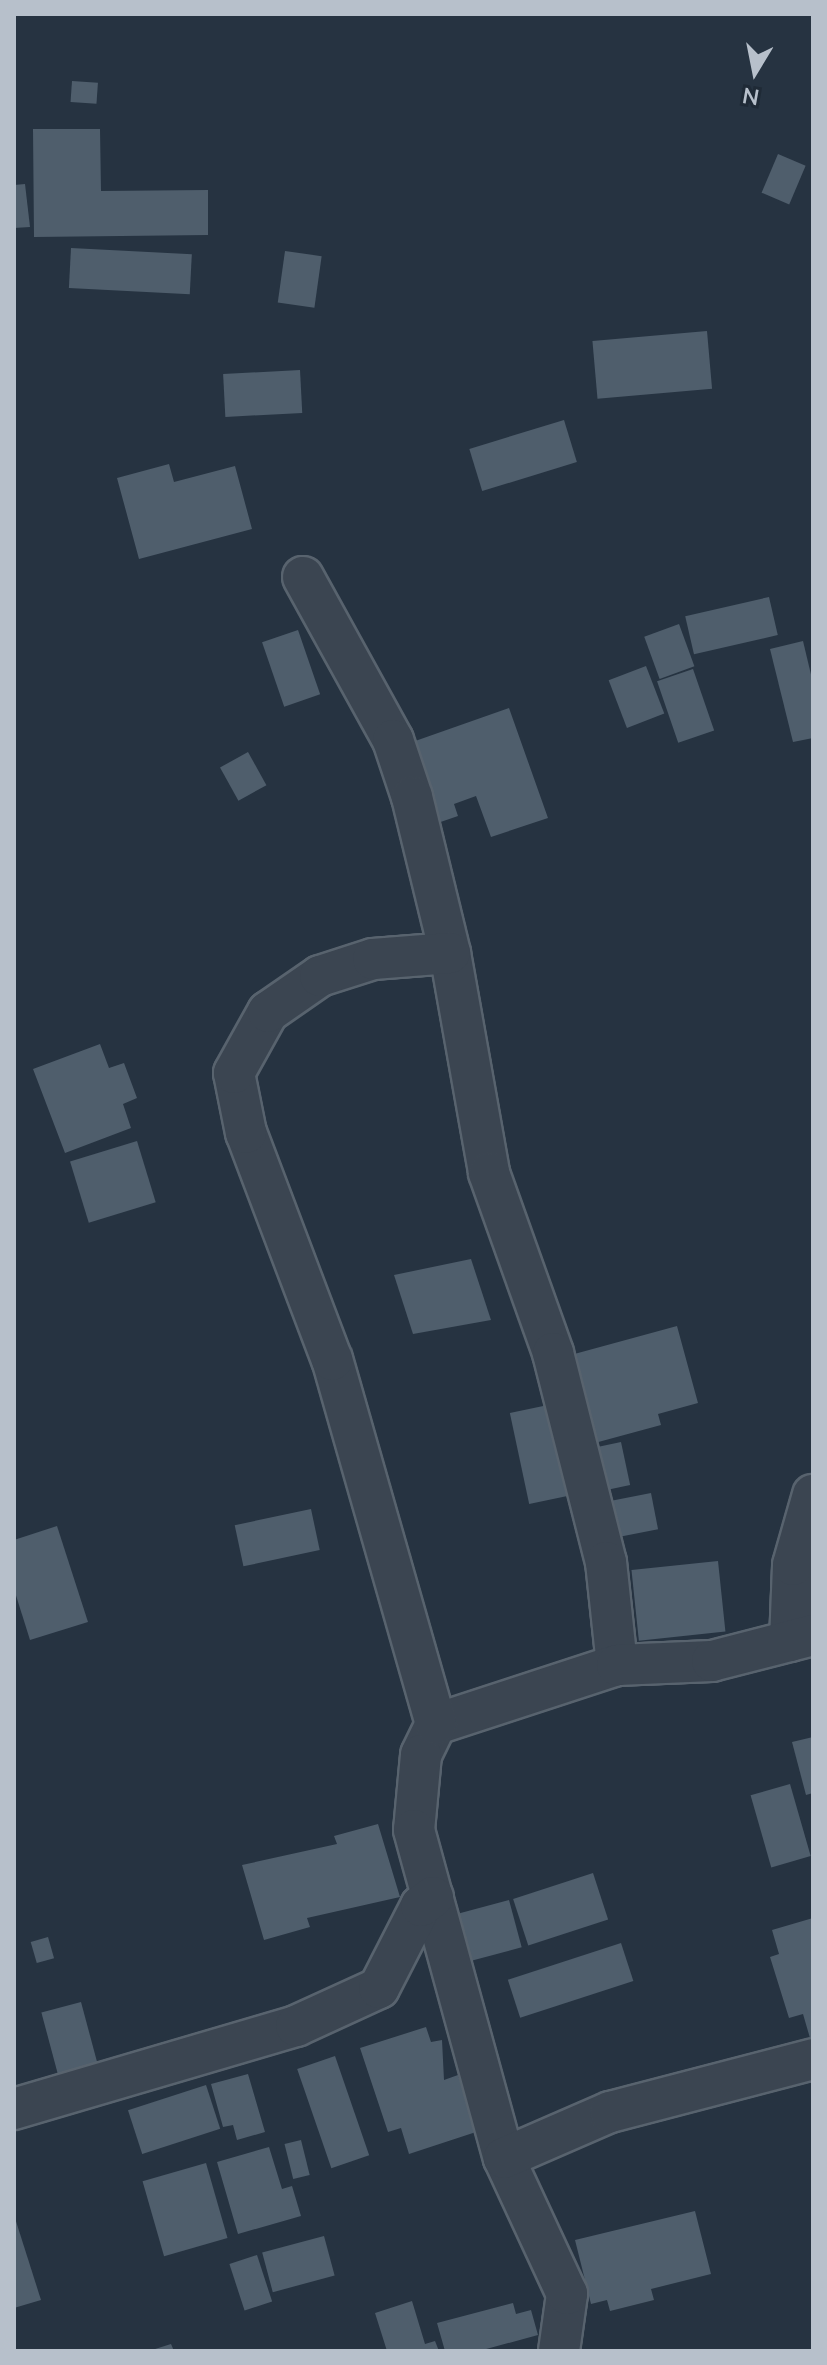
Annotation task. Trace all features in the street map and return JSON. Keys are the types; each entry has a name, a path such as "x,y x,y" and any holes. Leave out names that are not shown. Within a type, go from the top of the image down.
{"street":[{"path":"303,577 393,740 450,953 489,1173 553,1353 606,1562 617,1665"},
{"path":"450,953 373,959 320,976 268,1012 234,1073 246,1133 332,1360 436,1724 421,1755 414,1830 504,2158 567,2294 559,2351"},
{"path":"436,1724 617,1665 712,1661 802,1638 793,1565 813,1495"},
{"path":"14,2109 296,2026 379,1988 421,1906 433,1897"},
{"path":"504,2158 610,2112 813,2059"}],"building":[{"path":"72,81 98,83 96,104 71,102"},
{"path":"33,129 100,129 101,191 208,190 208,235 34,237"},
{"path":"778,154 806,166 789,204 762,193"},
{"path":"25,184 30,227 14,228 14,185"},
{"path":"71,248 192,254 190,294 69,288"},
{"path":"285,251 322,256 314,308 278,302"},
{"path":"707,331 712,389 597,399 592,341"},
{"path":"300,370 302,413 225,417 223,374"},
{"path":"564,420 577,462 482,491 469,449"},
{"path":"169,464 174,482 235,466 252,529 139,559 117,478"},
{"path":"769,597 778,635 694,654 685,616"},
{"path":"679,624 694,666 660,679 644,637"},
{"path":"298,630 320,694 284,707 262,642"},
{"path":"803,641 813,683 813,738 793,742 770,649"},
{"path":"646,666 664,714 627,728 609,680"},
{"path":"693,669 714,730 678,743 657,681"},
{"path":"509,708 548,818 491,837 476,796 454,804 458,816 429,826 401,746"},
{"path":"248,752 266,785 238,801 220,768"},
{"path":"100,1044 109,1068 124,1063 137,1098 123,1104 131,1128 65,1153 33,1069"},
{"path":"137,1141 156,1202 89,1223 70,1161"},
{"path":"471,1259 491,1320 413,1334 394,1275"},
{"path":"677,1326 698,1403 658,1414 661,1425 591,1444 567,1356"},
{"path":"548,1405 567,1496 529,1504 510,1413"},
{"path":"621,1442 630,1485 590,1494 581,1451"},
{"path":"651,1493 658,1529 607,1539 600,1503"},
{"path":"311,1509 320,1550 243,1566 235,1525"},
{"path":"57,1526 88,1622 30,1640 14,1589 14,1540"},
{"path":"718,1561 725,1632 639,1641 631,1570"},
{"path":"813,1737 813,1793 806,1795 792,1742"},
{"path":"790,1784 811,1856 771,1867 751,1795"},
{"path":"378,1824 400,1897 307,1918 310,1927 264,1940 242,1865 337,1844 334,1836"},
{"path":"593,1873 608,1920 528,1946 513,1899"},
{"path":"509,1900 522,1947 470,1961 458,1914"},
{"path":"813,1918 812,2045 803,2014 789,2018 770,1957 779,1954 772,1930"},
{"path":"48,1937 54,1958 37,1963 31,1942"},
{"path":"621,1943 633,1981 520,2018 508,1980"},
{"path":"81,2002 102,2079 62,2090 41,2013"},
{"path":"426,2027 431,2042 442,2040 444,2080 458,2075 476,2132 409,2154 401,2128 388,2132 360,2048"},
{"path":"335,2056 369,2155 331,2168 297,2069"},
{"path":"248,2074 265,2132 237,2140 233,2125 223,2127 211,2084"},
{"path":"206,2085 220,2129 142,2154 128,2110"},
{"path":"301,2140 310,2175 293,2179 285,2144"},
{"path":"269,2147 282,2189 292,2186 301,2216 238,2234 217,2162"},
{"path":"206,2163 227,2238 164,2256 143,2181"},
{"path":"695,2211 711,2274 651,2289 654,2300 610,2311 607,2300 591,2304 575,2240"},
{"path":"14,2215 41,2300 14,2308"},
{"path":"324,2236 335,2276 273,2292 262,2253"},
{"path":"257,2255 272,2302 245,2311 229,2264"},
{"path":"412,2301 425,2344 435,2341 439,2351 387,2351 375,2313"},
{"path":"513,2303 516,2314 531,2310 538,2335 479,2351 445,2351 437,2323"},
{"path":"171,2344 174,2351 152,2351 152,2350"}]}
